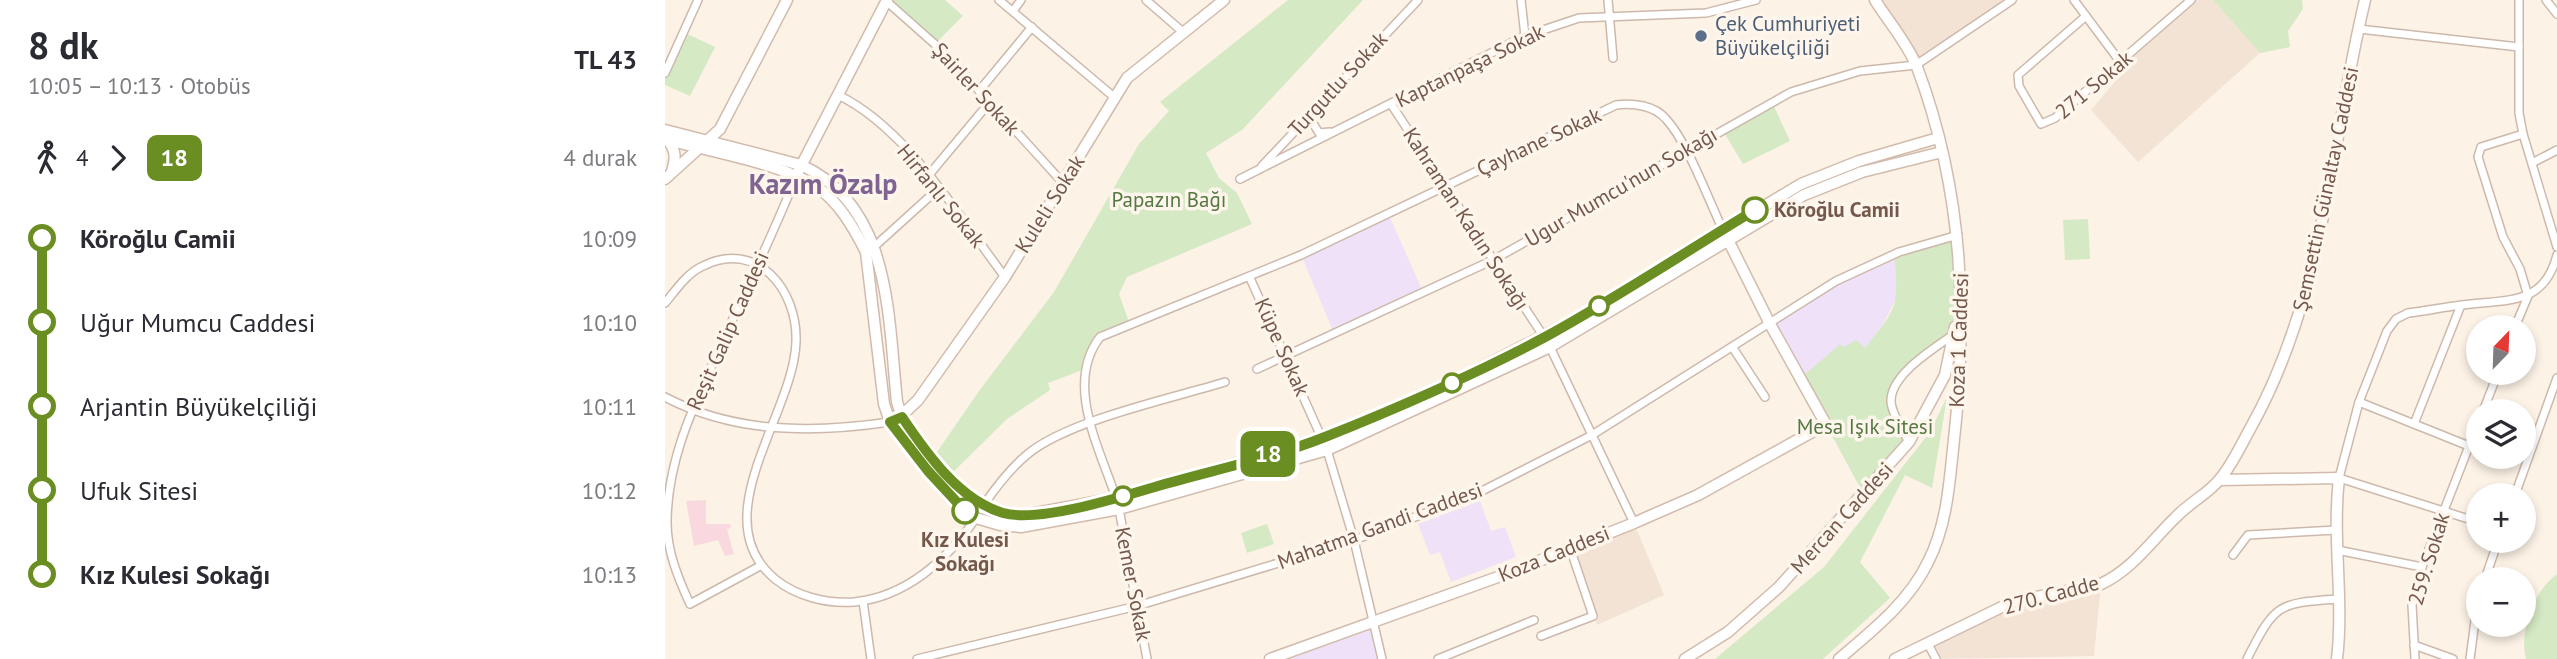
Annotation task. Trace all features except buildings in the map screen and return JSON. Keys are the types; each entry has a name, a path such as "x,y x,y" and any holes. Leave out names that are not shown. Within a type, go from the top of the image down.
{"main road":[{"path":"668,176 710,141 739,96 787,0"},
{"name":"Reşit Galip Caddesi","path":"796,177 887,0"},
{"name":"Kuleli Sokak","path":"890,422 902,417 918,400 1005,277 1127,78 1224,0"},
{"name":"Koza 1 Caddesi","path":"1839,659 1903,599 1918,580 1935,546 1947,506 1958,406 1959,235 1942,152 1916,65 1875,0"},
{"name":"Şemsettin Günaltay Caddesi","path":"2220,480 2261,409 2291,345 2324,218 2365,0"},
{"path":"666,136 710,141 801,165 821,174 837,190 865,226 875,246 885,299 897,402 902,417 937,464 972,500 983,506 1020,516 1116,498 1322,438 1449,384 1544,337 1816,177 1938,138"},
{"path":"666,136 796,177 829,197 856,233 866,252 884,404 890,422 928,471 976,518 1000,525 1021,527 1119,509 1327,450 1550,347 1820,187 1863,172 1942,152"},
{"path":"666,136 674,149 676,160 668,176"},
{"name":"Çayhane Sokak","path":"1723,230 1770,324 1824,421"},
{"name":"Mercan Caddesi","path":"1685,659 1728,632 1779,587 1909,442 1942,382 1954,334 1959,299"},
{"name":"Kahraman Kadın Sokağı","path":"1544,337 1550,347"},
{"name":"Koza Caddesi","path":"1270,659 1509,573 1634,523 1698,495 1821,427 1824,421"},
{"path":"2220,480 2339,478 2336,530 2337,659"},
{"name":"270. Cadde","path":"1895,659 2012,602 2102,584 2114,578 2132,564 2187,505 2220,480"},
{"path":"1116,498 1119,509"}],"street":[{"path":"665,73 698,0"},
{"name":"Şairler Sokak","path":"887,0 920,29 1063,183"},
{"path":"999,0 1114,97"},
{"path":"1013,11 1021,0"},
{"path":"1146,0 1184,33"},
{"name":"Turgutlu Sokak","path":"1260,169 1321,100 1418,0"},
{"path":"1521,0 1525,36"},
{"path":"1608,0 1613,58"},
{"name":"Kaptanpaşa Sokak","path":"1240,179 1525,36 1579,18 1706,13 1756,0"},
{"path":"1916,65 2011,0"},
{"path":"2074,0 2121,63"},
{"name":"271 Sokak","path":"2085,16 2020,70 2019,86 2041,124 2047,123 2121,63 2191,0"},
{"path":"2519,0 2523,134 2557,247"},
{"path":"2546,0 2557,14"},
{"path":"979,91 1032,27"},
{"path":"2359,29 2519,47"},
{"name":"Ugur Mumcu'nun Sokağı","path":"1257,369 1493,260 1685,149 1791,92 1860,71 1916,65"},
{"name":"Hirfanlı Sokak","path":"838,95 866,112 904,146 1005,277"},
{"path":"1321,100 1311,120 1314,128 1319,133 1338,130"},
{"path":"928,176 989,103"},
{"name":"Kahraman Kadın Sokağı","path":"1391,104 1544,337"},
{"name":"Çayhane Sokak","path":"1100,337 1250,278 1616,105 1630,104 1656,111 1666,118 1685,149 1723,230"},
{"path":"2520,315 2528,296 2520,269 2503,237 2478,157 2481,147 2523,134"},
{"path":"2532,163 2557,150"},
{"name":"Reşit Galip Caddesi","path":"760,566 690,604 678,578 667,524 668,500 675,456 693,409 796,177"},
{"path":"875,246 938,190"},
{"name":"Mahatma Gandi Caddesi","path":"917,659 1137,606 1354,540 1476,494 1592,435 1733,348 1826,286 1899,252 1959,235"},
{"path":"2466,518 2339,478 2359,402 2387,331 2396,319 2408,313 2528,296 2545,284 2557,255"},
{"path":"665,303 700,267 714,261 745,260 781,283 796,320 795,359 747,503 748,540 760,566 794,593 838,603 863,601 913,583 950,552 976,518"},
{"name":"Küpe Sokak","path":"1250,278 1327,450 1354,540 1382,659"},
{"path":"2414,424 2461,305"},
{"path":"1909,442 1892,405 1892,395 1909,367 1954,334"},
{"name":"Kemer Sokak","path":"1100,337 1090,349 1083,393 1116,498"},
{"name":"Kahraman Kadın Sokağı","path":"1550,347 1634,523"},
{"path":"1733,348 1765,397"},
{"path":"2519,483 2557,378"},
{"path":"983,506 1003,477 1030,452 1092,423 1225,382"},
{"path":"665,397 734,422 771,428 807,430 890,422"},
{"path":"2359,402 2466,445"},
{"name":"259. Sokak","path":"2415,659 2412,605 2422,567 2466,454"},
{"name":"Kemer Sokak","path":"1119,509 1147,659"},
{"path":"2233,555 2248,535 2336,530"},
{"path":"1541,636 1593,616 1570,548"},
{"path":"2337,550 2422,567"},
{"path":"2247,659 2263,628 2282,606 2292,602 2338,599"},
{"path":"863,601 871,659"},
{"path":"1438,659 1534,620"},
{"path":"2470,659 2473,637"},
{"path":"1928,644 1936,659"},
{"path":"2414,645 2453,659"}],"shaded area":[{"path":"1875,0 2012,0 1916,65"},
{"path":"2191,0 2213,0 2260,53 2138,162 2091,110 2125,70 2124,61"},
{"path":"1388,213 1423,292 1334,333 1301,255"},
{"path":"1894,254 1898,295 1882,326 1865,348 1801,378 1770,324 1827,286"},
{"path":"706,500 706,524 730,524 731,528 727,529 734,554 725,556 718,540 694,546 686,501"},
{"path":"1480,501 1491,531 1505,527 1516,557 1451,582 1440,552 1430,555 1418,524"},
{"path":"1634,523 1664,595 1597,625 1570,548"},
{"path":"2101,584 2094,656 1936,659 1928,644 1999,607"},
{"path":"1374,622 1382,659 1270,659"}],"green space":[{"path":"887,0 945,0 963,16 935,44"},
{"name":"Papazın Bağı","path":"1288,0 1363,0 1242,130 1206,153 1219,178 1237,193 1252,224 1127,277 1119,294 1130,325 1100,337 1085,369 1048,383 1050,390 1007,419 949,476 933,458 979,391 1054,292 1139,144 1169,111 1160,102"},
{"path":"2213,0 2302,0 2303,9 2288,31 2290,47 2260,53"},
{"path":"685,33 715,47 690,96 665,85 665,76"},
{"path":"1772,102 1790,141 1743,164 1722,129"},
{"path":"2088,219 2090,259 2065,260 2063,220"},
{"name":"Mesa Işık Sitesi","path":"1959,235 1959,299 1954,334 1909,367 1891,400 1909,442 1864,495 1801,378 1840,344 1844,347 1856,340 1865,348 1876,334 1894,305 1894,254"},
{"path":"1947,397 1932,488 1905,475 1860,562 1890,598 1823,659 1715,659 1824,567 1930,432"},
{"path":"1267,524 1274,544 1247,553 1241,533"},
{"path":"2557,574 2557,659 2526,659 2525,637 2536,637 2536,599"}],"bus line":[{"name":"18","path":"965,511 928,471 890,422 902,417 937,464 972,500 1003,513 1035,515 1116,498 1322,438 1449,384 1586,314 1755,210"}],"place":[{"name":"Çek Cumhuriyeti Büyükelçiliği","path":"1701,36"},
{"name":"Köroğlu Camii","path":"1755,210"},
{"name":"Kız Kulesi Sokağı","path":"965,511"}],"district":[{"name":"Kazım Özalp","path":"823,184"}]}
